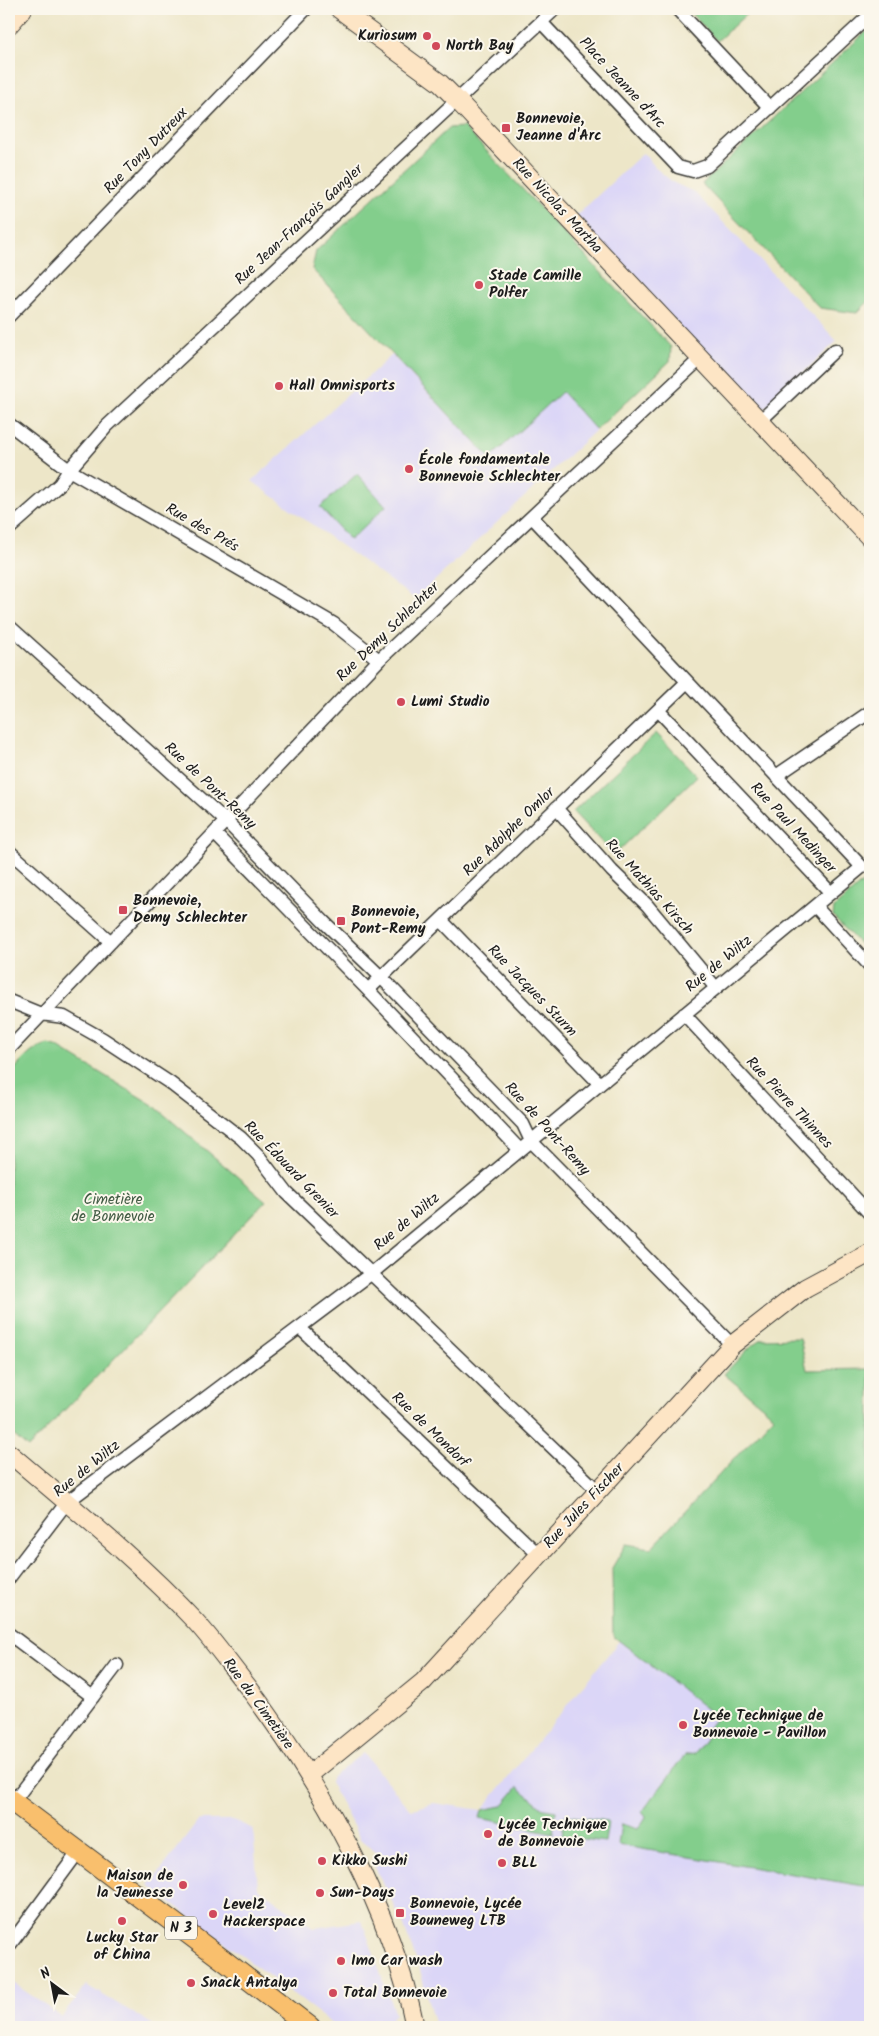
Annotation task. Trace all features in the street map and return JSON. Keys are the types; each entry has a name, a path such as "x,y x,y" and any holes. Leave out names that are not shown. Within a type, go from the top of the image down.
{"main road":[{"name":"N 3","path":"11,1801 310,2027"}],"street":[{"path":"9,25 23,9"},
{"name":"Rue Tony Dutreux","path":"9,316 306,9"},
{"name":"Rue Nicolas Martha","path":"339,9 440,83 870,538"},
{"name":"Rue Jean-François Gangler","path":"9,529 60,484 69,470 107,426 555,9"},
{"path":"677,9 770,108 870,16"},
{"name":"Place Jeanne d'Arc","path":"541,22 678,167 693,171 707,166 770,108"},
{"path":"760,421 835,350"},
{"name":"Rue Demy Schlechter","path":"9,1049 227,822 378,660 532,518 700,358"},
{"name":"Rue des Prés","path":"9,424 69,470 334,624 378,660"},
{"name":"Rue Paul Medinger","path":"532,518 862,867 831,893 658,710"},
{"name":"Rue de Pont-Remy","path":"9,626 227,822 324,922 382,977 523,1124 531,1141 732,1345"},
{"path":"658,710 687,682"},
{"name":"Rue Adolphe Omlor","path":"382,977 658,710"},
{"path":"776,776 870,712"},
{"name":"Rue Mathias Kirsch","path":"556,808 612,870 647,905 716,988"},
{"path":"214,834 368,990 520,1150"},
{"path":"9,851 111,942"},
{"name":"Rue de Wiltz","path":"9,1578 67,1502 372,1273 831,893"},
{"path":"815,906 870,966"},
{"name":"Rue Jacques Sturm","path":"440,920 600,1084"},
{"path":"368,990 382,977"},
{"name":"Rue Édouard Grenier","path":"9,1001 41,1014 64,1017 103,1039 170,1083 241,1138 258,1155 287,1193 598,1491"},
{"name":"Rue Pierre Thinnes","path":"684,1014 870,1214"},
{"name":"Rue Jules Fischer","path":"309,1775 423,1682 732,1345 805,1288 870,1253"},
{"name":"Rue de Mondorf","path":"300,1328 539,1555"},
{"name":"Rue du Cimetière","path":"9,1452 123,1552 197,1624 263,1707 309,1775 365,1881 402,1975 413,2025"},
{"path":"9,1634 93,1698"},
{"path":"11,1801 117,1665"},
{"path":"9,1946 79,1851"}],"shaded area":[{"path":"643,153 659,171 674,183 694,192 837,341 764,409 753,406 575,217"},
{"name":"École fondamentale Bonnevoie Schlechter","path":"392,355 490,458 562,392 596,430 415,599 252,481"},
{"name":"Lycée Technique de Bonnevoie","path":"619,1641 717,1717 709,1735 695,1754 685,1755 642,1812 647,1816 638,1829 621,1824 618,1845 870,1887 870,2027 435,2027 420,1970 403,1924 372,1861 377,1853 360,1839 330,1782 332,1777 363,1753 411,1810 433,1803 482,1810"},
{"path":"199,1820 233,1820 253,1829 258,1888 314,1928 362,1921 395,2014 385,2027 337,2027 149,1886"},
{"path":"9,1980 62,2017 86,1985 157,2027 9,2027"}],"green space":[{"path":"687,9 752,9 717,41"},
{"path":"870,28 870,300 857,313 820,308 702,184"},
{"name":"Stade Camille Polfer","path":"464,127 671,347 670,361 596,430 562,392 490,458 312,269 316,251 449,128"},
{"path":"357,474 386,506 350,540 320,507"},
{"path":"656,733 697,776 614,855 573,812"},
{"path":"870,876 870,955 833,916 834,908"},
{"name":"Cimetière de Bonnevoie","path":"48,1044 56,1046 153,1105 266,1201 28,1448 9,1431 9,1076 31,1052"},
{"path":"800,1338 807,1370 870,1369 870,1887 618,1845 621,1824 638,1829 646,1817 642,1812 685,1755 695,1754 709,1735 706,1731 717,1717 613,1636 612,1568 626,1544 651,1548 774,1416 724,1374 751,1346 762,1339"},
{"path":"518,1787 544,1809 556,1811 553,1833 480,1818 482,1810 502,1806"},
{"path":"565,1815 608,1821 605,1842 562,1836"}],"place":[{"name":"Kuriosum","path":"427,36"},
{"name":"North Bay","path":"436,46"},
{"name":"Bonnevoie, Jeanne d'Arc","path":"506,128"},
{"name":"Stade Camille Polfer","path":"479,285"},
{"name":"Hall Omnisports","path":"279,386"},
{"name":"École fondamentale Bonnevoie Schlechter","path":"409,469"},
{"name":"Lumi Studio","path":"401,702"},
{"name":"Bonnevoie, Demy Schlechter","path":"123,910"},
{"name":"Bonnevoie, Pont-Remy","path":"341,921"},
{"name":"Lycée Technique de Bonnevoie - Pavillon","path":"683,1725"},
{"name":"Lycée Technique de Bonnevoie","path":"488,1834"},
{"name":"Kikko Sushi","path":"322,1861"},
{"name":"BLL","path":"502,1863"},
{"name":"Maison de la Jeunesse","path":"183,1885"},
{"name":"Sun-Days","path":"320,1893"},
{"name":"Bonnevoie, Lycée Bouneweg LTB","path":"400,1913"},
{"name":"Level2 Hackerspace","path":"213,1914"},
{"name":"Lucky Star of China","path":"122,1921"},
{"name":"Imo Car wash","path":"341,1961"},
{"name":"Snack Antalya","path":"191,1983"},
{"name":"Total Bonnevoie","path":"333,1993"}]}
